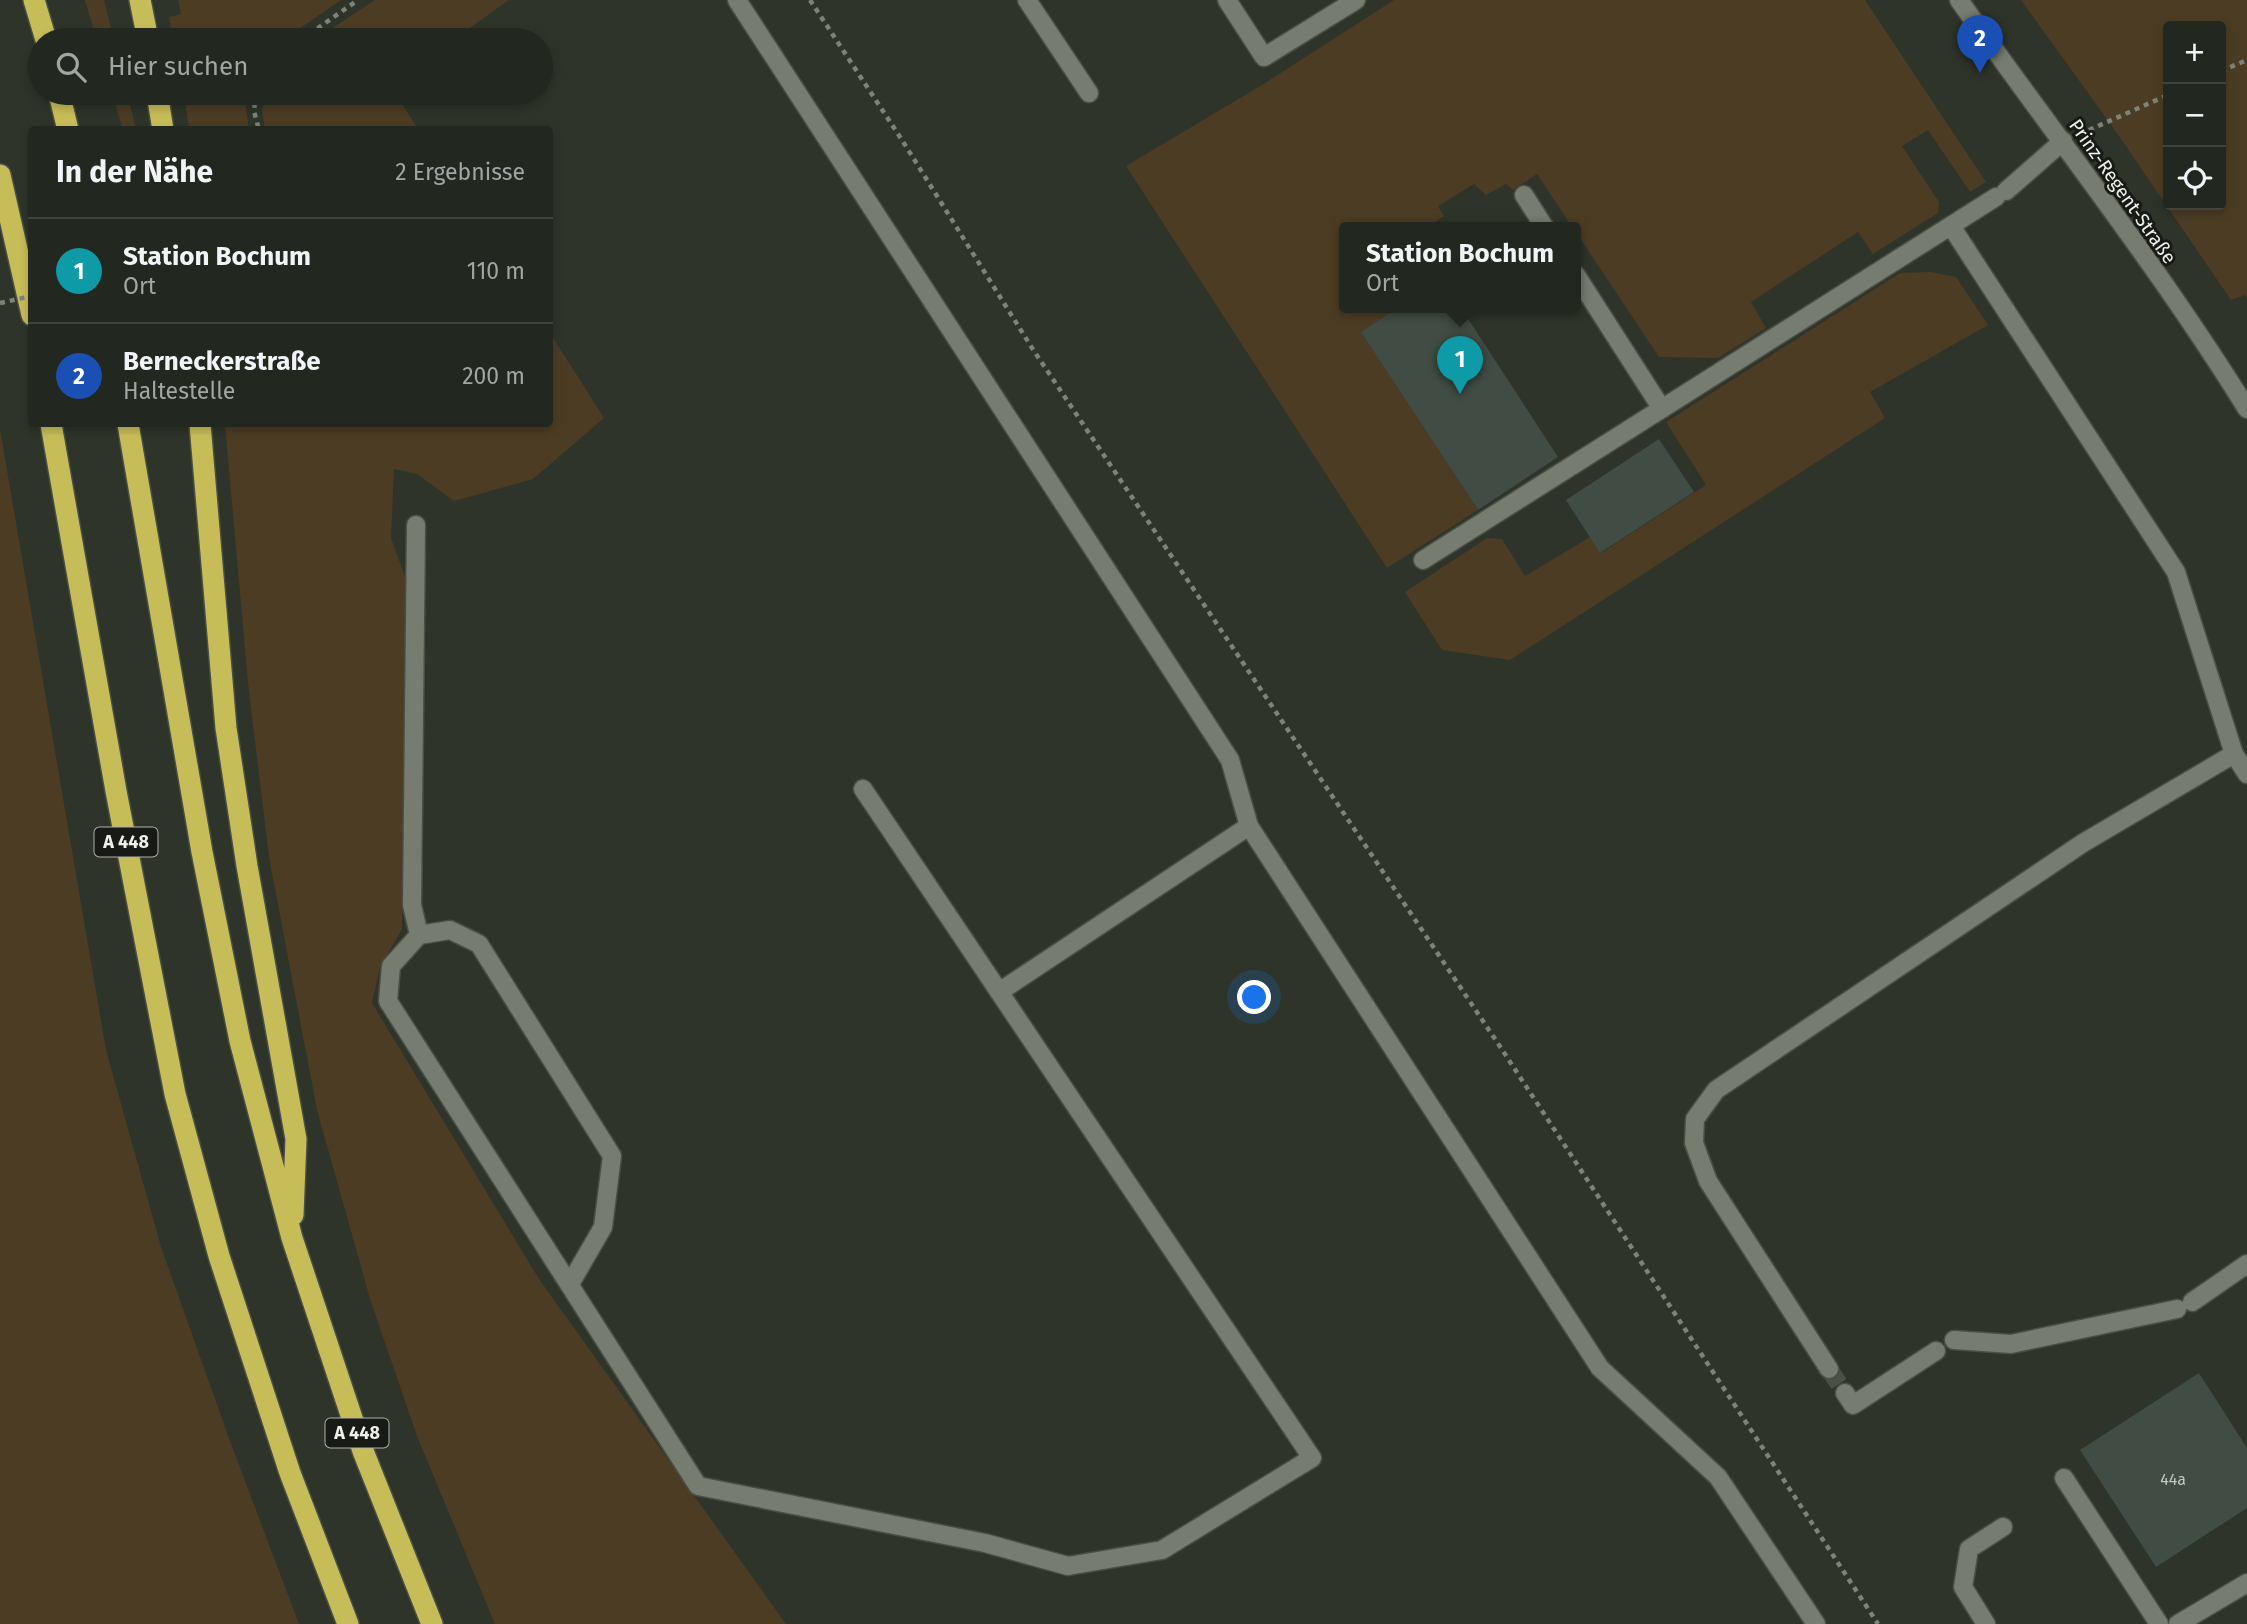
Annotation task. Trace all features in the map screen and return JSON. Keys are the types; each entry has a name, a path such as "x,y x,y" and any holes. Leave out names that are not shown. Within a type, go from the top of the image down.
{"highway":[{"path":"34,0 42,28"},
{"path":"140,0 146,28"},
{"path":"62,105 67,126"},
{"path":"159,105 162,126"},
{"path":"0,175 28,287"},
{"path":"0,219 28,289"},
{"name":"A 448","path":"52,427 116,791 176,1094 219,1256 290,1473 348,1624"},
{"name":"A 448","path":"129,427 202,852 237,1028 292,1238 363,1451 432,1624"},
{"path":"200,427 226,728 247,866 296,1139 292,1238"}],"street":[{"path":"737,0 1230,760 1249,826 1600,1368 1718,1477 1816,1624"},
{"path":"1027,0 1088,93"},
{"path":"1227,0 1264,57 1356,0"},
{"name":"Prinz-Regent-Straße","path":"1959,0 2063,141 2220,365 2247,408"},
{"path":"1423,560 2001,194 2063,141"},
{"path":"1524,195 1541,222"},
{"path":"1951,226 2176,572 2234,754 2247,774"},
{"path":"1581,283 1662,409"},
{"path":"416,525 412,905 419,935"},
{"path":"1829,1369 1707,1181 1694,1143 1695,1119 1716,1090 2083,843 2234,754"},
{"path":"570,1284 603,1227 612,1156 479,944 450,930 419,935 391,966 388,1001 698,1486 985,1544 1068,1566 1162,1550 1312,1458 863,789"},
{"path":"999,992 1249,826"},
{"path":"1954,1340 2011,1343 2184,1306 2247,1264"},
{"path":"1845,1393 1853,1405 1936,1351"},
{"path":"2064,1478 2159,1624"},
{"path":"1986,1624 1963,1587 1969,1549 2003,1527"},
{"path":"2178,1624 2247,1583"}],"path":[{"path":"318,28 358,0"},
{"path":"810,0 902,140 1032,348 1499,1045 1878,1624"},
{"path":"2226,69 2247,60"},
{"path":"2063,141 2163,96"},
{"path":"255,105 258,126"},
{"path":"0,303 28,291"}],"shaded area":[{"path":"85,0 104,0 111,28 93,28"},
{"path":"178,0 341,0 300,28 171,28 169,17 181,14"},
{"path":"375,0 509,0 470,28 332,28"},
{"path":"1394,0 1865,0 1986,182 1970,192 1928,130 1902,146 1939,202 1938,213 1873,254 1858,232 1751,302 1766,328 1718,358 1659,357 1581,240 1581,222 1569,222 1537,174 1513,190 1506,184 1486,195 1474,184 1438,206 1444,216 1434,222 1339,222 1339,313 1391,313 1362,333 1478,510 1387,568 1126,166 1262,85"},
{"path":"2021,0 2247,0 2247,297 2245,295 2231,300 2170,210 2226,210 2226,21 2163,21 2163,200"},
{"path":"116,105 130,105 135,126 122,126"},
{"path":"186,105 246,105 249,126 189,126"},
{"path":"264,105 403,105 416,126 264,126"},
{"path":"1931,272 1956,277 1988,325 1870,392 1885,418 1510,660 1442,650 1405,592 1487,538 1502,539 1525,576 1590,537 1601,553 1706,485 1666,422 1900,273"},
{"path":"553,338 604,418 533,479 454,501 417,474 394,469 391,538 407,582 402,929 380,967 372,1003 539,1279 786,1624 495,1624 417,1436 370,1299 317,1110 269,857 248,683 225,427 553,427"},
{"path":"0,429 106,1050 161,1247 299,1624 0,1624"}],"building":[{"path":"1390,313 1464,313 1558,457 1478,510 1361,332"},
{"path":"1659,439 1694,492 1600,553 1566,500"},
{"path":"2199,1373 2247,1448 2247,1508 2156,1567 2080,1450"}],"tunnel":[{"path":"1829,1369 1845,1393"}],"place":[{"name":"Berneckerstraße","path":"1980,73"},
{"name":"Station Bochum","path":"1460,394"}]}
